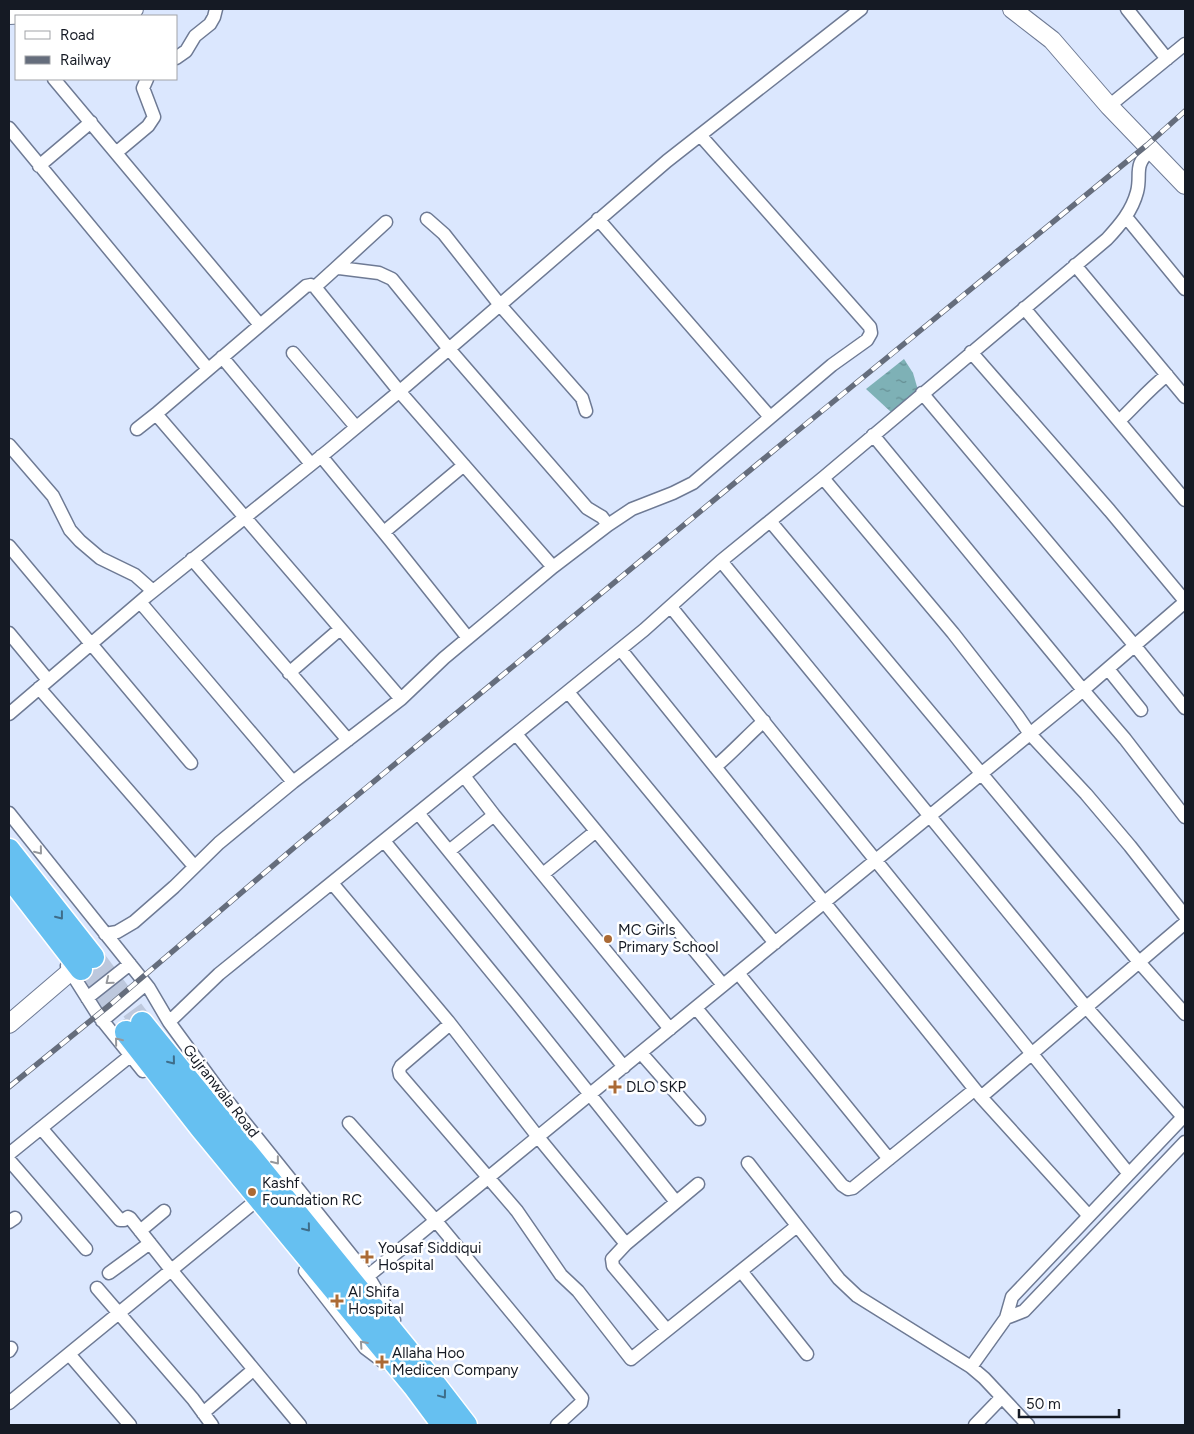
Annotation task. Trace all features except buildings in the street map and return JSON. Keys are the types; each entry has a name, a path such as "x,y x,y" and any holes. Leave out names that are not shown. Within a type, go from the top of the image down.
{"highway":[{"name":"Gujranwala Road","path":"9,850 82,966"},
{"name":"Gujranwala Road","path":"9,876 82,966"},
{"name":"Gujranwala Road","path":"134,1027 420,1380 466,1425"},
{"name":"Gujranwala Road","path":"420,1380 443,1425"}],"main road":[{"path":"18,15 134,9"},
{"path":"1012,9 1052,40 1110,106 1185,185"},
{"path":"9,1024 82,966"}],"street":[{"path":"178,57 186,51 195,36 210,24 216,9"},
{"path":"11,709 44,684 192,559 356,427 598,219 700,135 862,9"},
{"path":"1127,9 1167,59"},
{"path":"1110,106 1185,44"},
{"path":"55,80 260,324"},
{"path":"117,152 148,126 154,117 143,88 147,80"},
{"path":"39,166 91,122"},
{"path":"105,934 118,932 134,922 174,887 219,843 293,782 401,700 431,669 553,567 608,524 632,509 693,483 832,365 867,340 871,333 870,327 700,135"},
{"path":"11,136 39,166 208,369"},
{"path":"169,1022 219,974 620,650 721,561 823,478 1107,239 1126,217 1136,194 1139,166 1145,155 1152,149"},
{"path":"1126,217 1185,289"},
{"path":"427,219 444,234 500,305 582,398 586,411"},
{"path":"598,219 770,417"},
{"path":"315,287 386,222"},
{"path":"1075,265 1185,397"},
{"path":"336,268 379,273 388,276 396,283 448,349 587,508 602,517 608,524"},
{"path":"137,429 260,324 306,286 311,285 315,287 399,391 553,567"},
{"path":"1024,308 1185,500"},
{"path":"368,1276 1030,734 1185,602 1104,504 971,352"},
{"path":"293,353 356,427"},
{"path":"222,357 384,532 468,638"},
{"path":"1119,421 1139,403 1148,390 1167,375"},
{"path":"922,393 1185,708"},
{"path":"156,414 401,700"},
{"path":"873,435 1125,739 1185,817"},
{"path":"9,445 53,496 70,530 80,541 100,558 135,575 153,591"},
{"path":"384,532 464,465"},
{"path":"823,478 953,633 1030,734 1180,900 1185,916"},
{"path":"770,521 1139,962 1185,1014"},
{"path":"9,546 191,763"},
{"path":"192,559 348,740"},
{"path":"721,561 1086,1007 1184,1116 1012,1297 1006,1318 971,1367"},
{"path":"140,602 293,782"},
{"path":"671,607 1129,1174"},
{"path":"289,673 340,629"},
{"path":"9,633 44,684 194,866"},
{"path":"620,650 978,1093 1089,1216"},
{"path":"1108,668 1141,710"},
{"path":"568,692 775,943"},
{"path":"715,767 737,749 745,738 764,722"},
{"path":"516,734 724,985"},
{"path":"464,776 670,1029"},
{"name":"Gujranwala Road","path":"9,813 146,984 169,1022 221,1093 368,1276 420,1380"},
{"path":"418,814 624,1067"},
{"path":"449,851 494,814"},
{"path":"542,874 596,831"},
{"path":"384,841 676,1202"},
{"path":"332,883 450,1024 538,1137 626,1244"},
{"name":"Gujranwala Road","path":"9,893 82,966 88,998 102,1021 252,1204 366,1348 420,1380"},
{"path":"696,1008 845,1188 850,1189 1032,1054 1185,923"},
{"path":"88,998 130,964"},
{"path":"738,973 889,1159"},
{"path":"102,1021 146,984"},
{"path":"450,1024 404,1064 400,1068 399,1073 516,1211 561,1275 578,1291 631,1358 797,1226"},
{"path":"641,1053 699,1119"},
{"path":"9,1154 130,1056"},
{"path":"349,1122 436,1221 582,1399 557,1425"},
{"path":"41,1128 119,1219 122,1221 130,1218 300,1425"},
{"path":"1006,1318 1024,1311 1185,1142"},
{"path":"9,1160 86,1249"},
{"path":"748,1163 839,1279 857,1296 971,1367 1028,1425"},
{"path":"667,1330 611,1264 613,1257 626,1244 698,1184"},
{"path":"9,1403 252,1204"},
{"path":"140,1231 164,1211"},
{"path":"110,1273 150,1243"},
{"path":"741,1271 807,1354"},
{"path":"97,1288 120,1313 212,1425"},
{"path":"69,1354 130,1425"},
{"path":"203,1413 254,1370"},
{"path":"975,1425 1002,1397"}],"water":[{"path":"904,359 913,373 918,390 891,412 866,389"}],"tunnel":[{"path":"93,957 142,1023"},
{"path":"81,969 126,1032"}],"railway":[{"path":"9,1087 111,1004 296,846 795,433 1147,145 1185,111"}],"place":[{"name":"MC Girls Primary School","path":"608,939"},
{"name":"DLO SKP","path":"615,1087"},
{"name":"Kashf Foundation RC","path":"252,1192"},
{"name":"Yousaf Siddiqui Hospital","path":"367,1257"},
{"name":"Al Shifa Hospital","path":"337,1301"},
{"name":"Allaha Hoo Medicen Company","path":"382,1362"}]}
